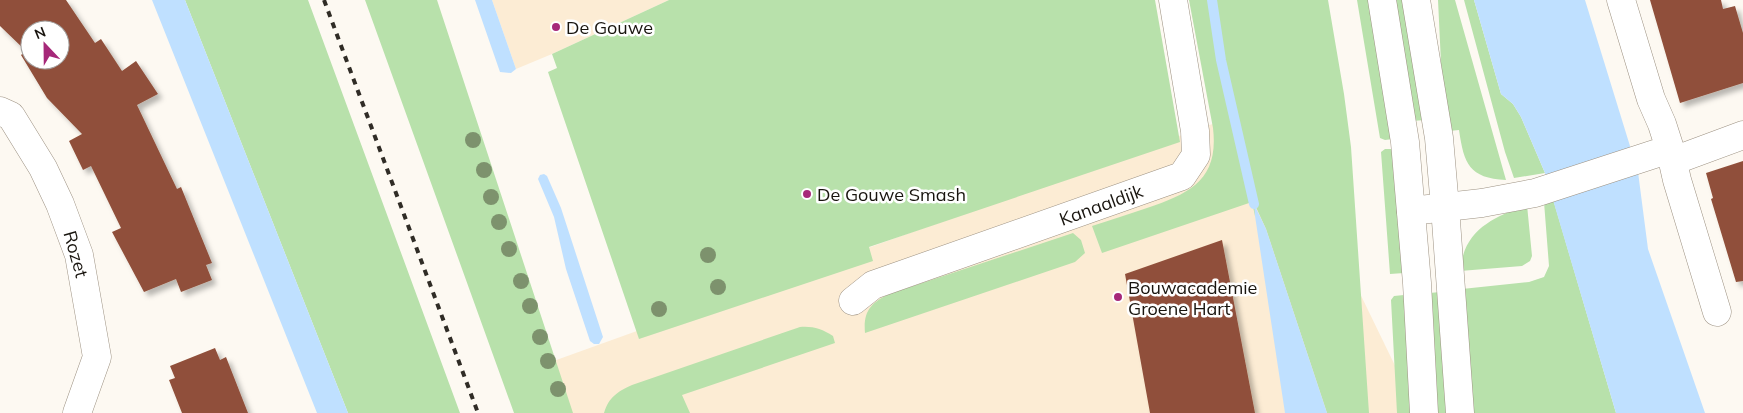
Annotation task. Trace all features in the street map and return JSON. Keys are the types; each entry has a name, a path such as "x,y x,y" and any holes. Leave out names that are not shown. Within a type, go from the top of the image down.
{"street":[{"name":"Kanaaldijk","path":"853,301 873,285 1182,176 1196,155 1196,131 1173,0"},
{"path":"1382,0 1405,142 1424,413"},
{"path":"1416,0 1439,138 1460,413"},
{"path":"1621,0 1651,99 1662,124 1672,155 1677,180 1717,312"},
{"name":"Rozet","path":"0,111 12,116 43,168 60,204 79,255 97,357 77,413"},
{"path":"1411,211 1535,193 1635,162 1672,155 1743,135"}],"shaded area":[{"name":"De Gouwe","path":"492,0 669,0 516,69"},
{"path":"1268,104 1418,413 539,413 523,372"}],"green space":[{"path":"185,0 308,0 460,413 348,413"},
{"path":"365,0 437,0 573,413 514,413"},
{"name":"De Gouwe Smash","path":"669,0 1155,0 1180,142 869,247 873,261 639,339 548,72 557,68 552,54"},
{"path":"1189,0 1328,0 1351,147 1369,413 1327,413 1266,229 1255,205 1255,216 1252,202 1102,253 1092,226 1147,208 1189,190 1199,182 1211,160 1214,145 1213,128"},
{"path":"1357,0 1372,0 1393,139 1385,140 1380,138"},
{"path":"1394,0 1406,0 1425,120 1412,121"},
{"path":"1438,0 1455,0 1506,180 1484,176 1470,167 1463,152 1459,130 1449,131 1442,84"},
{"path":"1464,0 1474,0 1501,94 1513,104 1521,117 1545,173 1514,178 1505,152"},
{"path":"1385,149 1393,149 1404,273 1390,274 1381,152"},
{"path":"1553,199 1616,413 1471,413 1462,289 1529,282 1544,277 1549,266 1544,202"},
{"path":"1527,205 1532,256 1530,261 1522,266 1460,271 1467,245 1482,228 1502,215"},
{"path":"1073,233 1081,240 1085,253 1075,262 865,333 865,319 869,309 877,301 889,294"},
{"path":"1441,292 1448,413 1437,413 1429,293"},
{"path":"1404,295 1411,413 1397,413 1391,300 1394,296"},
{"path":"800,327 817,328 833,336 835,343 682,395 690,413 604,413 608,403 614,396 632,385"}],"water":[{"path":"152,0 185,0 348,413 317,413"},
{"path":"475,0 492,0 516,69 511,73 500,72"},
{"path":"1474,0 1585,0 1638,172 1648,249 1705,413 1616,413 1545,173 1521,117 1513,104 1501,94"},
{"path":"544,174 547,176 561,208 603,337 599,344 594,344 590,341 566,269 554,217 538,179 540,175"},
{"path":"1254,204 1266,229 1327,413 1285,413"}],"building":[{"path":"0,0 66,0 95,43 101,39 122,71 136,61 158,94 137,105 177,189 181,187 212,263 206,265 212,280 181,292 176,279 144,292 112,232 121,228 91,166 83,170 69,141 82,134 47,98 30,70 70,70 70,20 20,20 20,45 0,26"},
{"path":"1650,0 1721,0 1723,9 1735,6 1743,33 1743,83 1680,103"},
{"path":"1743,161 1743,281 1736,282 1711,199 1713,198 1706,173"},
{"path":"1222,240 1255,413 1150,413 1125,274"},
{"path":"215,348 220,360 226,357 248,413 182,413 169,380 175,378 170,366"}],"waterway":[{"path":"1212,0 1221,60 1254,204"}],"railway":[{"path":"324,0 478,413"}],"place":[{"name":"De Gouwe","path":"556,27"},
{"name":"De Gouwe Smash","path":"807,194"},
{"name":"Bouwacademie Groene Hart","path":"1118,297"}]}
